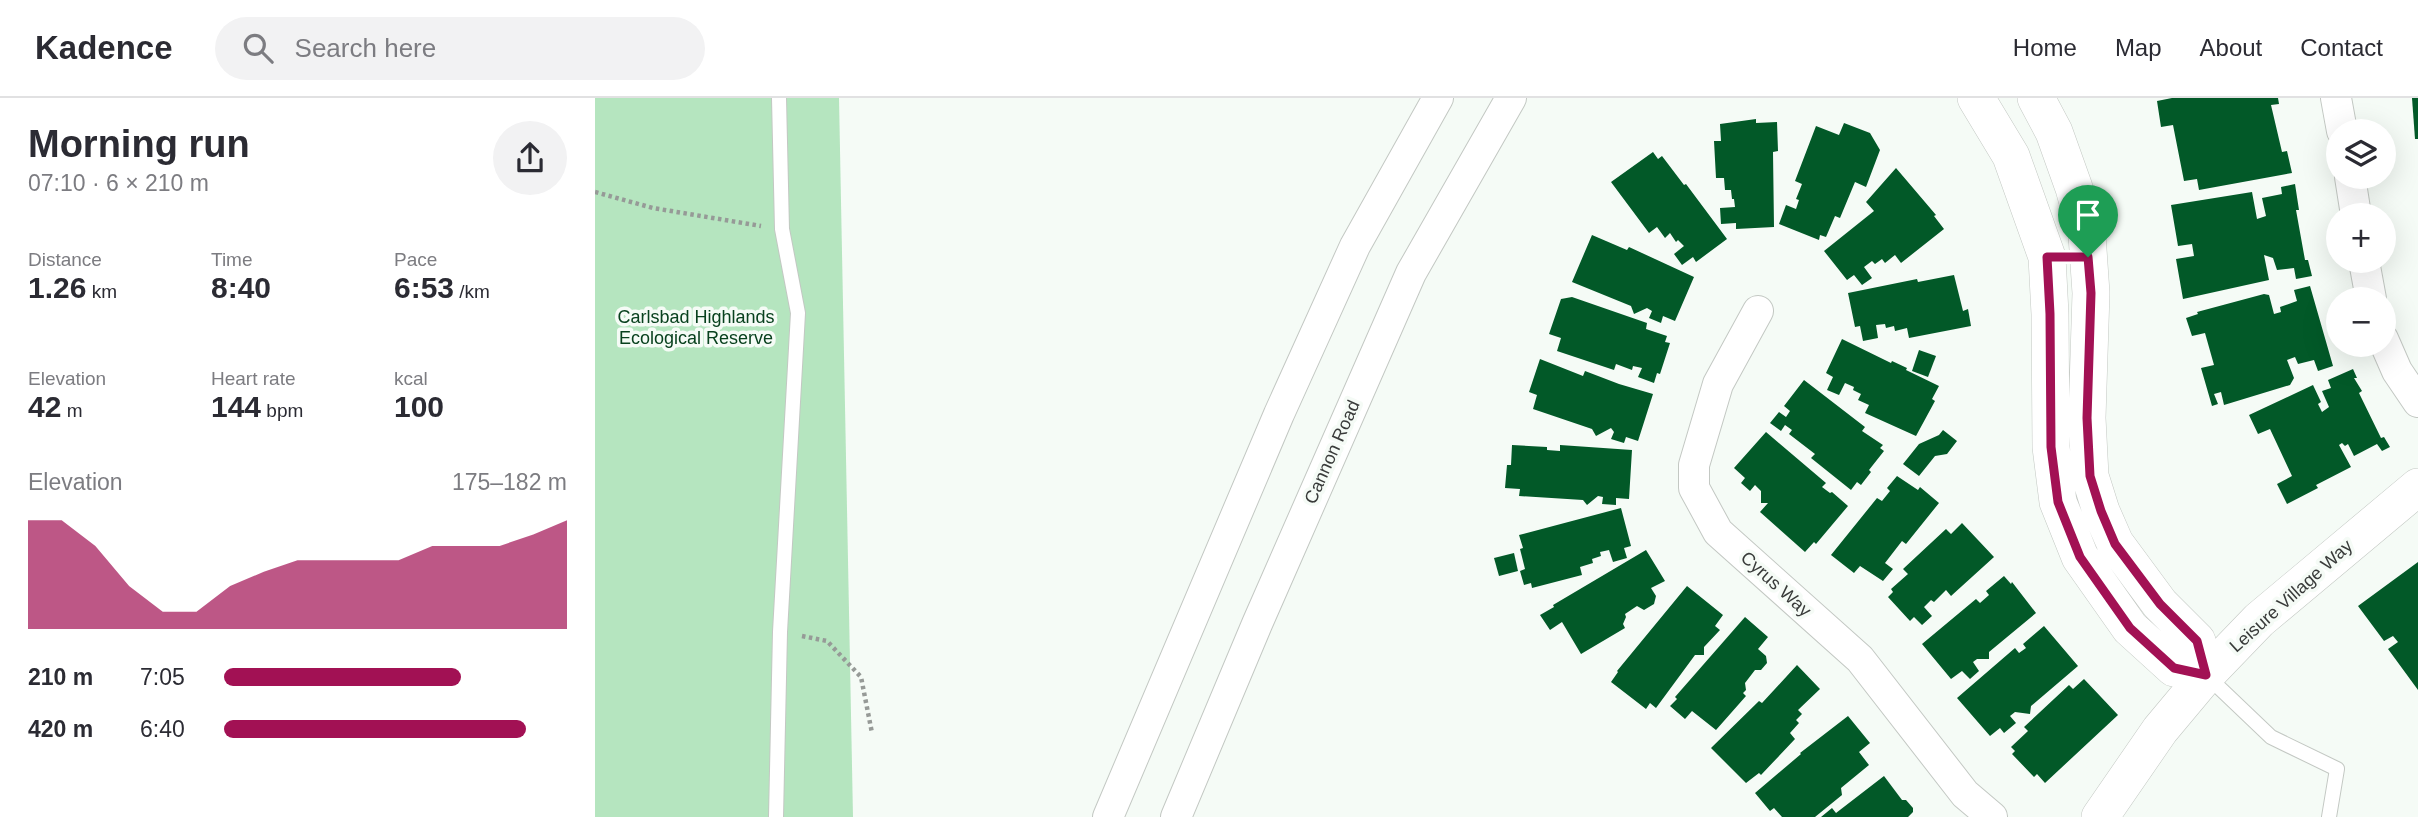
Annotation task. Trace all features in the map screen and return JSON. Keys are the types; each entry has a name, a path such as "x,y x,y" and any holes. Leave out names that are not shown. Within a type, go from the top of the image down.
{"street":[{"path":"1108,817 1279,414 1355,246 1438,98"},
{"name":"Cannon Road","path":"1176,817 1320,476 1411,274 1511,98"},
{"path":"1976,98 2011,156 2047,257 2051,447 2058,502 2080,557 2130,628 2174,668 2206,675 2197,641 2160,604 2115,544 2090,476 2087,418 2091,293 2087,235 2054,132 2036,98"},
{"path":"2336,98 2340,119"},
{"path":"2047,257 2088,257"},
{"name":"Cyrus Way","path":"1758,311 1718,384 1695,465 1695,488 1718,532 1860,659 1965,794 1992,817"},
{"path":"2391,357 2418,402"},
{"name":"Leisure Village Way","path":"2100,817 2160,730 2206,675 2259,620 2418,487"}],"lane":[{"path":"776,817 780,632 798,313 782,229 779,98"},
{"path":"2206,675 2271,737 2337,769 2329,817"}],"path":[{"path":"595,192 653,208 782,229"},
{"path":"780,632 827,641 861,677 872,733"}],"green space":[{"name":"Carlsbad Highlands Ecological Reserve","path":"595,98 839,98 853,817 595,817"}],"building":[{"path":"2172,98 2278,98 2279,104 2271,105 2282,152 2287,151 2292,173 2199,190 2197,179 2184,181 2173,125 2161,127 2157,101"},
{"path":"2412,98 2418,98 2418,139 2415,139"},
{"path":"1756,119 1756,123 1777,122 1778,151 1773,152 1774,227 1736,229 1736,223 1721,224 1720,208 1735,207 1731,190 1725,190 1724,178 1716,178 1714,141 1721,141 1720,124"},
{"path":"1844,123 1870,133 1880,150 1866,187 1855,182 1840,218 1835,216 1826,237 1820,235 1819,240 1779,224 1786,205 1796,209 1799,200 1796,199 1802,184 1795,181 1816,126 1839,135"},
{"path":"1653,152 1658,159 1662,156 1684,185 1686,184 1727,239 1696,262 1693,257 1682,265 1674,254 1684,246 1678,240 1676,242 1670,233 1665,238 1657,227 1649,233 1611,182"},
{"path":"1896,168 1936,215 1934,216 1944,229 1901,263 1895,255 1885,263 1882,259 1875,264 1872,261 1864,267 1872,278 1862,285 1854,275 1847,280 1824,251 1874,211 1866,202"},
{"path":"2295,184 2299,210 2296,210 2305,260 2308,260 2312,276 2296,279 2294,268 2277,270 2273,258 2264,255 2269,280 2183,299 2176,259 2194,256 2192,244 2178,246 2171,205 2252,192 2257,219 2266,216 2262,198 2282,194 2281,187"},
{"path":"1592,235 1627,250 1629,247 1694,277 1675,321 1663,316 1661,323 1649,318 1652,311 1647,308 1634,314 1631,306 1572,282"},
{"path":"1954,275 1963,311 1968,309 1971,326 1909,338 1907,328 1895,331 1894,326 1886,328 1885,324 1876,325 1878,338 1863,341 1860,326 1855,327 1848,293 1917,279 1918,282"},
{"path":"2310,286 2326,342 2326,357 2330,357 2333,366 2318,371 2314,360 2298,364 2295,357 2287,360 2294,378 2290,385 2224,405 2221,392 2214,394 2218,404 2212,406 2201,368 2214,365 2205,333 2192,336 2186,318 2198,314 2197,312 2264,294 2269,295 2274,314 2281,312 2280,307 2297,301 2294,290"},
{"path":"1572,297 1647,323 1646,329 1667,336 1665,342 1670,343 1660,374 1657,373 1654,383 1638,377 1642,368 1633,366 1632,370 1616,364 1614,370 1557,351 1561,338 1549,334 1561,299"},
{"path":"1842,339 1907,368 1906,370 1939,386 1932,399 1935,401 1916,436 1865,413 1869,405 1858,400 1861,394 1853,390 1854,387 1845,383 1839,395 1827,390 1833,377 1826,373"},
{"path":"1919,350 1936,356 1928,377 1912,371"},
{"path":"1540,359 1583,376 1585,371 1653,394 1638,441 1626,437 1624,443 1611,439 1614,432 1611,428 1596,436 1592,429 1533,409 1537,395 1529,392"},
{"path":"2353,369 2357,378 2354,378 2362,391 2359,393 2381,438 2384,437 2390,447 2382,451 2377,444 2354,456 2348,444 2345,446 2342,443 2339,445 2351,467 2287,504 2277,484 2292,476 2270,429 2258,434 2249,415 2313,385 2321,402 2318,404 2322,412 2329,407 2322,391 2331,388 2328,380"},
{"path":"1804,380 1865,427 1862,431 1883,445 1880,448 1884,451 1869,470 1871,472 1861,485 1857,482 1851,490 1811,458 1815,454 1789,434 1792,430 1785,425 1781,431 1770,423 1779,412 1786,417 1790,411 1784,406"},
{"path":"1943,430 1957,441 1947,454 1935,456 1919,476 1903,464 1919,444 1939,435"},
{"path":"1766,432 1826,483 1822,487 1848,506 1816,544 1814,542 1805,552 1760,512 1768,503 1761,503 1761,491 1755,485 1750,491 1741,483 1745,478 1734,468"},
{"path":"1512,445 1547,447 1547,450 1560,451 1560,445 1632,450 1629,499 1616,498 1616,505 1602,504 1603,497 1598,496 1587,505 1583,500 1519,496 1520,489 1505,488 1507,465 1511,465"},
{"path":"1897,476 1918,490 1920,487 1939,503 1906,544 1902,541 1885,563 1893,569 1883,581 1860,566 1854,573 1831,555 1877,498 1882,501 1890,491 1887,488"},
{"path":"1621,508 1631,546 1624,548 1627,558 1613,562 1609,550 1600,552 1601,556 1592,559 1593,563 1580,567 1582,575 1532,588 1531,583 1524,585 1520,571 1525,569 1520,549 1523,548 1519,535"},
{"path":"1962,523 1994,557 1951,596 1946,590 1934,602 1931,600 1924,607 1932,616 1922,625 1914,617 1910,621 1888,597 1893,592 1891,589 1908,574 1903,569 1946,529 1951,534"},
{"path":"1646,550 1665,581 1651,588 1656,596 1654,604 1644,610 1637,606 1625,614 1625,628 1581,654 1562,622 1550,630 1540,615"},
{"path":"1514,553 1518,571 1499,576 1494,558"},
{"path":"2418,562 2418,690 2388,649 2398,642 2393,636 2384,641 2358,606"},
{"path":"2004,576 2011,584 2012,582 2036,613 1989,652 1989,659 1977,659 1973,662 1979,671 1970,679 1962,671 1951,679 1922,644 1976,599 1980,603 1989,595 1986,591"},
{"path":"1687,586 1723,615 1715,626 1720,630 1704,647 1704,655 1695,655 1656,708 1650,703 1646,709 1611,682 1617,671"},
{"path":"1745,617 1768,637 1758,649 1766,656 1767,663 1761,670 1755,670 1745,683 1746,690 1743,693 1746,696 1716,730 1692,711 1685,719 1670,706 1677,699 1675,697"},
{"path":"2044,626 2078,666 2031,706 2030,714 2015,712 2010,716 2016,723 2004,733 2000,728 1990,736 1957,698 2015,648 2019,653 2026,648 2023,644"},
{"path":"1797,665 1820,689 1798,710 1802,714 1796,720 1799,723 1790,733 1795,739 1761,775 1759,773 1746,783 1711,748 1759,701 1762,703"},
{"path":"2084,679 2118,715 2045,783 2037,774 2034,777 2012,754 2015,751 2011,747 2028,731 2024,727 2069,685 2073,689"},
{"path":"1848,716 1870,743 1859,752 1869,765 1841,788 1842,795 1815,817 1782,817 1774,808 1770,811 1755,793 1800,753"},
{"path":"1884,776 1902,800 1906,800 1913,808 1908,817 1821,817 1832,808 1836,813"}],"route":[{"path":"2047,257 2088,257 2091,293 2087,418 2090,476 2115,544 2160,604 2197,641 2206,675 2174,668 2130,628 2080,557 2058,502 2051,447 2047,257"}]}
